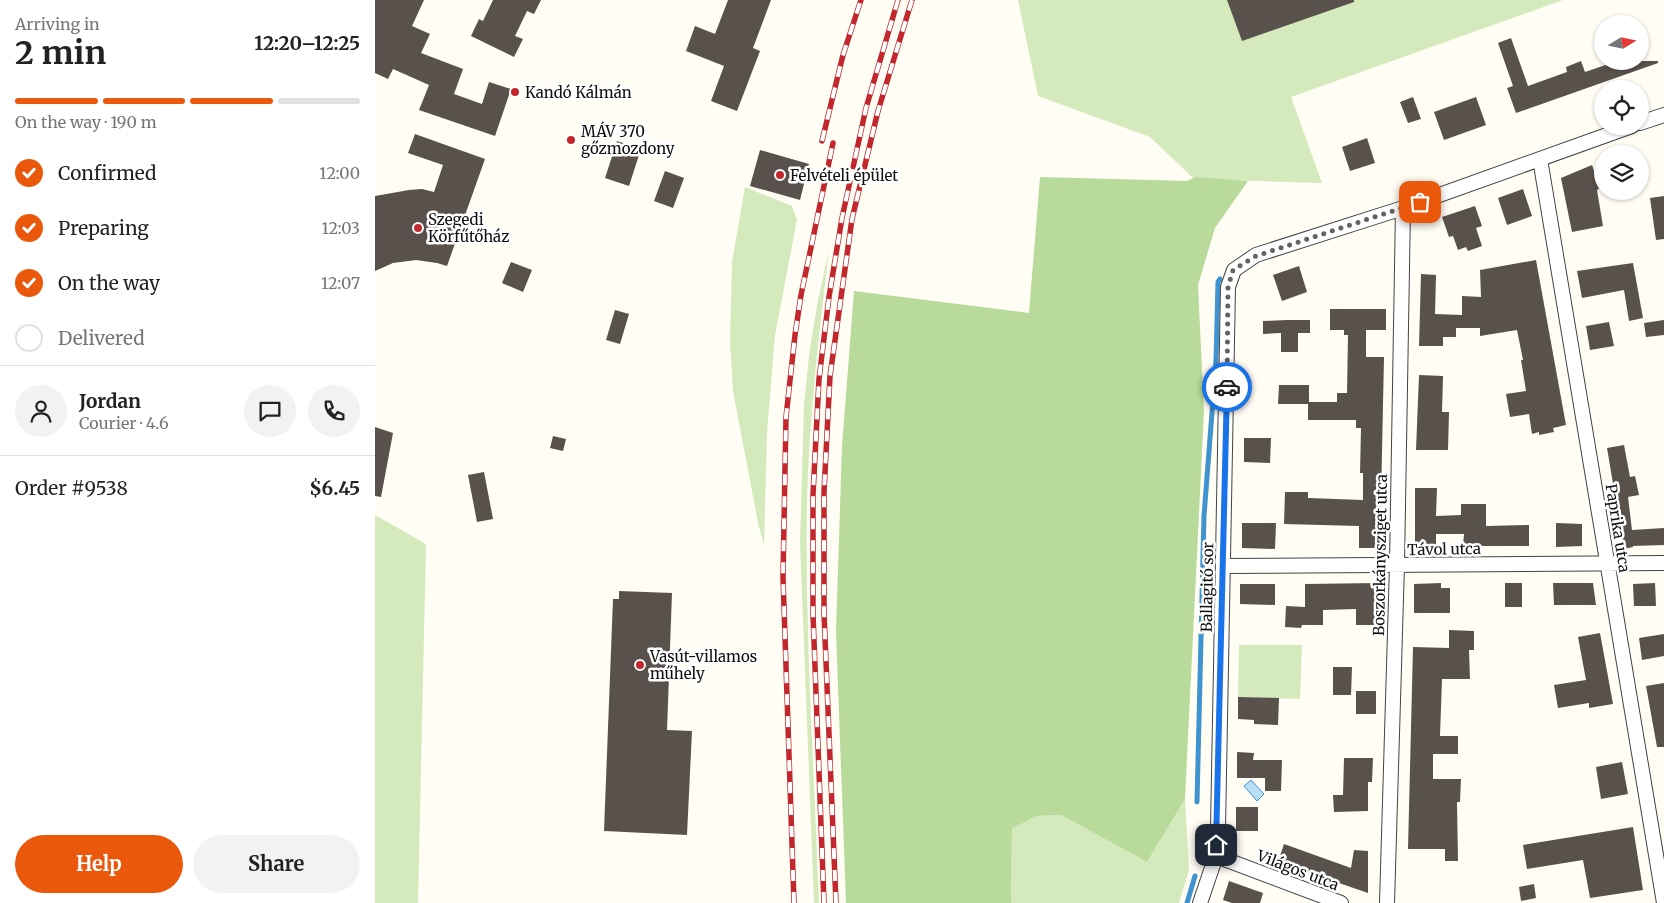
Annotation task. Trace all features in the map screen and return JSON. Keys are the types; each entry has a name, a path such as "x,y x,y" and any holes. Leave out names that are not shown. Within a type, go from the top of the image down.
{"street":[{"path":"1649,120 1664,115"},
{"path":"1403,208 1607,135"},
{"name":"Paprika utca","path":"1540,159 1664,903"},
{"name":"Ballagitó sor","path":"1200,903 1215,856 1218,828 1224,566 1223,360 1228,287 1233,270 1256,256 1403,208"},
{"name":"Boszorkánysziget utca","path":"1387,903 1397,566 1403,208"},
{"name":"Távol utca","path":"1224,566 1664,563"},
{"name":"Világos utca","path":"1215,856 1341,903"}],"green space":[{"path":"1018,0 1563,0 1291,97 1322,183 1194,179 1150,137 1038,96"},
{"path":"1040,177 1187,181 1196,177 1248,181 1215,228 1198,285 1204,411 1185,799 1147,862 1061,815 1036,816 1012,829 1011,903 846,903 836,631 842,446 854,291 1029,313"},
{"path":"745,187 792,206 797,220 775,335 767,434 764,545 758,523 733,391 730,341 732,262"},
{"path":"829,250 812,408 807,502 809,653 819,903 814,903 800,542 804,404 810,348"},
{"path":"375,515 426,544 418,903 375,903"},
{"path":"1239,645 1302,645 1300,699 1238,697"},
{"path":"1185,799 1189,870 1179,903 1011,903 1012,829 1036,816 1061,815 1147,862"}],"water":[{"path":"1251,780 1264,794 1257,801 1244,786"}],"building":[{"path":"375,0 424,0 412,26 430,34 421,53 463,69 454,94 482,104 489,82 511,89 495,136 419,110 429,85 393,69 388,79 375,73"},
{"path":"493,0 541,0 534,14 527,11 515,36 523,39 514,57 471,36 479,19 483,21"},
{"path":"728,0 771,0 753,48 760,51 737,111 711,101 724,66 686,51 695,26 715,34"},
{"path":"1227,0 1354,0 1354,2 1242,41"},
{"path":"1511,38 1528,86 1567,72 1566,67 1581,61 1585,72 1594,69 1638,70 1610,80 1594,80 1594,86 1516,113 1507,88 1513,86 1498,43"},
{"path":"1649,61 1658,61 1658,63 1649,66"},
{"path":"1413,97 1421,119 1408,123 1400,102"},
{"path":"1476,97 1486,125 1444,140 1434,112"},
{"name":"Szegedi Körfűtőház","path":"415,134 485,159 447,266 416,260 393,263 375,271 375,196 422,189 434,192 443,165 408,153"},
{"path":"1367,138 1375,163 1350,171 1342,147"},
{"path":"617,141 641,149 629,186 605,178"},
{"name":"Felvételi épület","path":"760,150 809,164 800,200 750,186"},
{"path":"1592,165 1594,171 1594,200 1599,200 1603,226 1572,232 1561,178"},
{"path":"665,171 684,178 673,208 654,201"},
{"path":"1523,189 1532,216 1507,225 1498,198"},
{"path":"1664,196 1664,239 1656,240 1650,198"},
{"path":"1475,206 1482,226 1476,228 1482,246 1468,251 1466,247 1458,250 1453,236 1449,237 1442,217"},
{"path":"1536,260 1566,425 1553,428 1554,432 1539,435 1539,432 1532,434 1529,414 1510,417 1506,394 1526,391 1521,360 1523,360 1517,330 1480,336 1480,328 1456,328 1456,337 1443,337 1443,346 1419,346 1421,274 1436,275 1435,314 1462,315 1462,296 1481,297 1480,270"},
{"path":"511,262 532,270 523,292 502,283"},
{"path":"1633,263 1643,318 1629,321 1624,290 1582,298 1577,271"},
{"path":"1299,266 1307,292 1282,301 1273,275"},
{"path":"1330,309 1386,309 1386,330 1366,330 1366,357 1384,357 1380,548 1359,548 1359,526 1284,524 1285,492 1308,492 1308,498 1363,500 1363,473 1360,473 1361,428 1356,428 1356,420 1308,420 1308,404 1278,404 1279,385 1309,385 1309,402 1337,402 1337,393 1347,393 1348,335 1344,335 1344,330 1330,330"},
{"path":"615,310 629,314 620,344 606,340"},
{"path":"1310,320 1310,333 1298,333 1298,352 1281,352 1281,333 1263,334 1263,321"},
{"path":"1664,320 1664,335 1646,337 1644,323"},
{"path":"1609,322 1614,346 1590,350 1586,326"},
{"path":"1419,375 1443,376 1442,412 1449,412 1448,450 1416,450"},
{"path":"375,427 393,433 381,497 375,496"},
{"path":"553,436 566,439 563,451 550,448"},
{"path":"1244,438 1271,438 1270,463 1244,462"},
{"path":"1624,445 1630,477 1635,476 1639,495 1628,497 1632,530 1664,528 1664,545 1633,546 1624,549 1607,448"},
{"path":"484,472 493,519 477,522 468,475"},
{"path":"1415,488 1437,488 1436,516 1461,515 1461,504 1486,504 1486,526 1529,525 1529,546 1463,546 1464,534 1436,534 1436,548 1415,548"},
{"path":"1242,523 1276,523 1275,549 1242,548"},
{"path":"1556,523 1582,524 1582,546 1556,547"},
{"path":"1377,583 1377,625 1356,625 1356,609 1323,610 1323,625 1302,625 1301,628 1285,627 1286,606 1305,607 1305,584"},
{"path":"1441,583 1441,588 1450,588 1450,613 1414,613 1414,584"},
{"path":"1505,583 1522,583 1522,607 1505,607"},
{"path":"1553,583 1593,583 1596,605 1554,605"},
{"path":"1655,583 1656,606 1634,606 1633,584"},
{"path":"1240,584 1275,584 1275,605 1240,604"},
{"name":"Vasút-villamos műhely","path":"619,591 672,593 667,730 692,731 687,835 604,831 613,599 619,599"},
{"path":"1449,630 1474,631 1474,650 1469,650 1470,679 1442,679 1440,736 1458,736 1458,754 1433,754 1433,779 1461,779 1460,802 1457,802 1458,861 1445,861 1445,849 1408,849 1413,647 1449,648"},
{"path":"1600,633 1613,704 1589,708 1589,703 1558,708 1554,685 1586,680 1578,637"},
{"path":"1664,634 1664,656 1642,660 1639,638"},
{"path":"1333,667 1352,667 1351,695 1333,695"},
{"path":"1664,683 1664,747 1657,747 1646,686"},
{"path":"1356,691 1376,691 1376,714 1356,714"},
{"path":"1238,697 1279,698 1278,725 1254,724 1254,720 1238,719"},
{"path":"1237,752 1254,753 1253,760 1282,760 1281,791 1265,791 1265,778 1237,778"},
{"path":"1344,758 1373,758 1372,782 1368,782 1368,811 1334,812 1333,795 1343,795"},
{"path":"1622,762 1628,794 1601,799 1596,767"},
{"path":"1236,807 1258,807 1258,831 1236,831"},
{"path":"1633,827 1643,890 1590,898 1583,860 1527,869 1523,845"},
{"path":"1284,844 1351,868 1354,850 1368,851 1368,893 1278,862"},
{"path":"1229,881 1263,893 1260,903 1232,903 1223,900"},
{"path":"1534,884 1536,898 1521,901 1519,887"}],"waterway":[{"path":"1197,802 1204,516 1216,361 1218,282 1220,279"},
{"path":"1187,903 1195,876"}],"railway":[{"path":"822,141 843,55 861,0"},
{"path":"824,903 813,614 813,495 819,379 829,297 842,218 866,108 898,0"},
{"path":"836,903 824,613 824,492 830,376 852,219 878,111 912,0"},
{"path":"794,903 783,577 786,417 801,295 833,143"}],"way so far":[{"path":"1227,387 1228,287 1233,270 1256,256 1420,202"}],"place":[{"name":"Kandó Kálmán","path":"515,92"},
{"name":"MÁV 370 gőzmozdony","path":"571,140"},
{"name":"Felvételi épület","path":"780,175"},
{"name":"Szegedi Körfűtőház","path":"418,228"},
{"name":"Vasút-villamos műhely","path":"640,665"}],"route":[{"path":"1216,845 1218,828 1227,387"}]}
